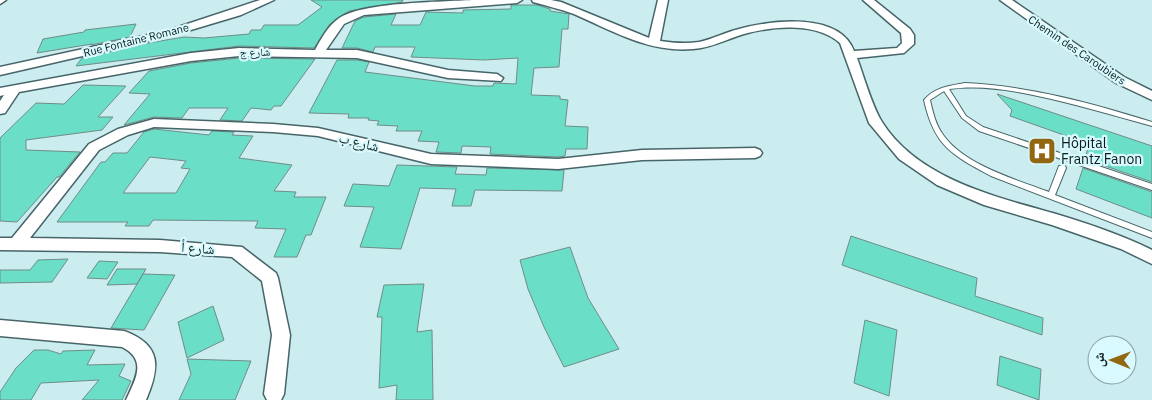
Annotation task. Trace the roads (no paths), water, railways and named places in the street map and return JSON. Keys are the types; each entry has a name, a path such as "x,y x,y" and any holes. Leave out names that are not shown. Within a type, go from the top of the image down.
{"street":[{"name":"Rue Fontaine Romane","path":"0,71 180,30 237,14 269,0"},
{"path":"319,52 338,22 355,14 376,10 517,0"},
{"path":"537,0 554,4 630,37 654,44 694,46 746,30 777,25 830,30 839,35 852,55 876,123 904,156 942,181 989,201 1064,223 1128,246 1152,258"},
{"path":"654,44 663,0"},
{"path":"852,55 900,51 908,44 906,31 868,0"},
{"name":"Chemin des Caroubiers","path":"1004,0 1120,80 1152,96"},
{"name":"شارع ج","path":"0,92 191,57 239,52 357,54 448,74 497,78"},
{"path":"0,110 15,89"},
{"name":"شارع ب","path":"7,245 94,147 123,132 154,123 273,128 318,132 431,159 558,164 642,155 755,152"},
{"name":"شارع أ","path":"7,245 160,246 236,251 270,278 281,335 274,394"},
{"path":"0,328 124,339 134,343 141,349 147,367 146,379 136,400"}],"lane":[{"path":"1152,124 1072,102 1008,89 969,85 945,88 926,100 929,116 936,132 953,151 994,174 1152,235"},
{"path":"945,88 964,117 981,129 1152,187"},
{"path":"1051,196 1062,168"}],"place":[{"name":"Hôpital Frantz Fanon","path":"1042,151"}]}
